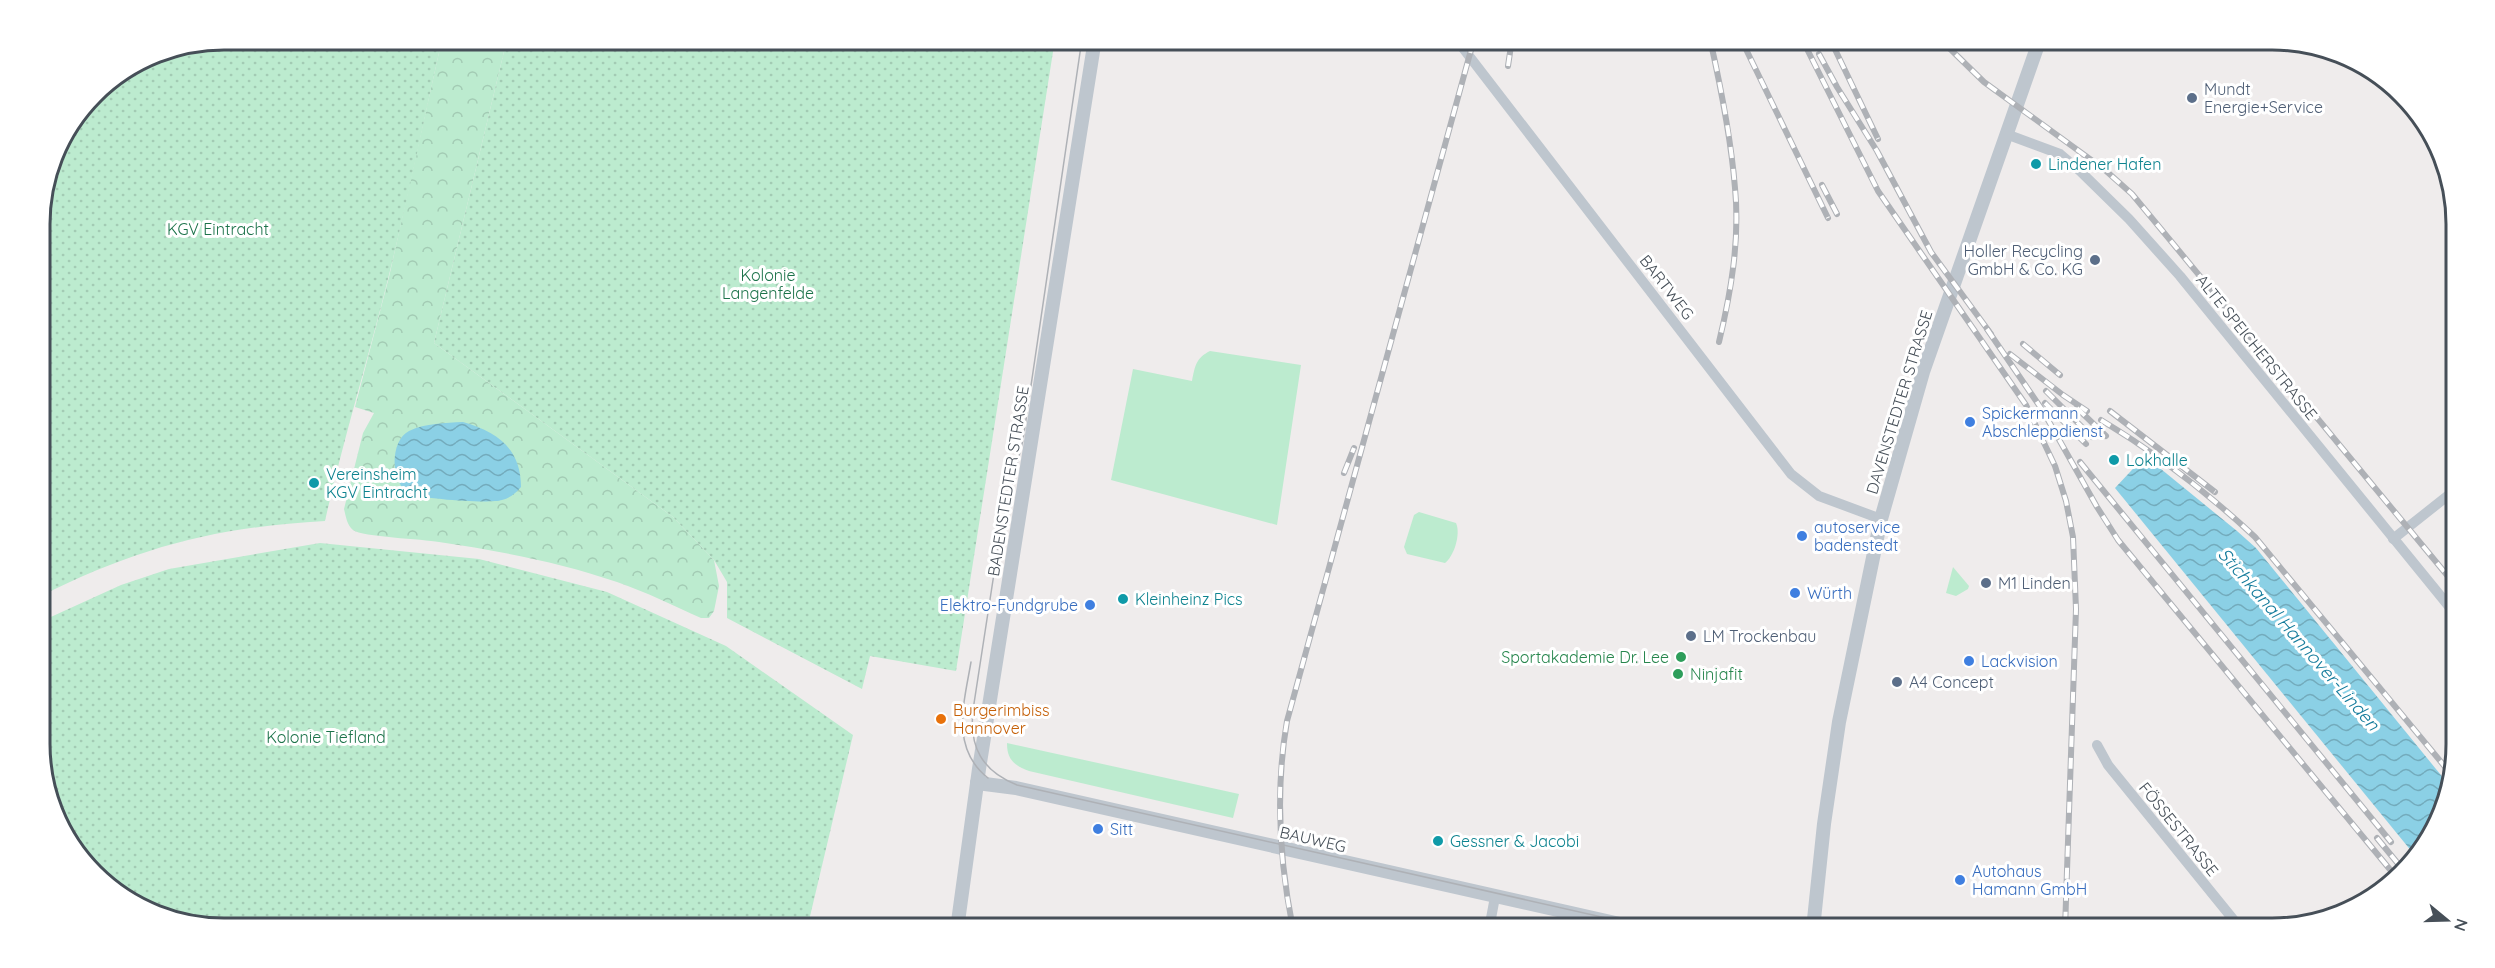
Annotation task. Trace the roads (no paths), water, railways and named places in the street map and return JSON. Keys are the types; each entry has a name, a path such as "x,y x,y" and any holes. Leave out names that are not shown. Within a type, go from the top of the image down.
{"street":[{"name":"BADENSTEDTER STRASSE","path":"959,918 977,783 1093,50"},
{"name":"BARTWEG","path":"1464,50 1791,474 1819,496 1881,519"},
{"name":"DAVENSTEDTER STRASSE","path":"1814,918 1824,824 1838,730 1849,666 1881,519 1923,372 2036,50"},
{"name":"ALTE SPEICHERSTRASSE","path":"2006,134 2060,154 2129,219 2180,276 2446,603"},
{"path":"2393,539 2446,497"},
{"name":"FÖSSESTRASSE","path":"2097,745 2108,765 2232,918"},
{"name":"BAUWEG","path":"977,783 1016,788 1496,897 1575,918"},
{"path":"1491,918 1496,897"}],"water":[{"path":"463,422 487,431 505,444 517,462 521,487 513,495 495,501 429,498 411,494 404,489 399,482 395,463 395,453 402,436 422,426"},
{"name":"Stichkanal Hannover-Linden","path":"2145,456 2256,548 2442,777 2428,822 2410,849 2115,488"}],"tram line":[{"path":"1080,50 1023,440 1001,528 973,710 973,735 980,756 995,773 1017,785 1606,918"},
{"path":"971,662 963,709 964,739 968,753 976,766 988,778"}],"railway":[{"path":"1291,918 1284,877 1280,825 1281,773 1287,721 1471,50"},
{"path":"1508,66 1510,50"},
{"path":"1712,50 1728,132 1736,207 1733,266 1719,342"},
{"path":"1746,50 1828,218"},
{"path":"1808,50 1878,191 2026,405 2055,466 2066,501 2073,537 2076,609 2065,918"},
{"path":"1835,50 1878,139"},
{"path":"1951,50 1984,82 2105,170 2132,194 2446,574"},
{"path":"1819,54 1877,151 1931,252 1991,334"},
{"path":"1822,185 1837,214"},
{"path":"1987,329 2043,411 2118,540 2391,871"},
{"path":"2023,344 2060,375"},
{"path":"2010,354 2087,411"},
{"path":"2046,391 2092,437"},
{"path":"2045,403 2086,444"},
{"path":"2077,408 2106,436"},
{"path":"2110,411 2215,492"},
{"path":"2101,420 2142,446 2181,475 2255,537 2444,766"},
{"path":"1344,473 1354,448"},
{"path":"2080,462 2391,842"},
{"path":"2377,838 2398,864"}],"place":[{"name":"Mundt Energie+Service","path":"2192,98"},
{"name":"Lindener Hafen","path":"2036,164"},
{"name":"Holler Recycling GmbH & Co. KG","path":"2095,260"},
{"name":"Spickermann Abschleppdienst","path":"1970,422"},
{"name":"Lokhalle","path":"2114,460"},
{"name":"Vereinsheim KGV Eintracht","path":"314,483"},
{"name":"autoservice badenstedt","path":"1802,536"},
{"name":"M1 Linden","path":"1986,583"},
{"name":"Würth","path":"1795,593"},
{"name":"Kleinheinz Pics","path":"1123,599"},
{"name":"Elektro-Fundgrube","path":"1090,605"},
{"name":"LM Trockenbau","path":"1691,636"},
{"name":"Sportakademie Dr. Lee","path":"1681,657"},
{"name":"Lackvision","path":"1969,661"},
{"name":"Ninjafit","path":"1678,674"},
{"name":"A4 Concept","path":"1897,682"},
{"name":"Burgerimbiss Hannover","path":"941,719"},
{"name":"Sitt","path":"1098,829"},
{"name":"Gessner & Jacobi","path":"1438,841"},
{"name":"Autohaus Hamann GmbH","path":"1960,880"}],"park label":[{"name":"KGV Eintracht","path":"218,229"},
{"name":"Kolonie Langenfelde","path":"768,284"},
{"name":"Kolonie Tiefland","path":"326,737"}]}
